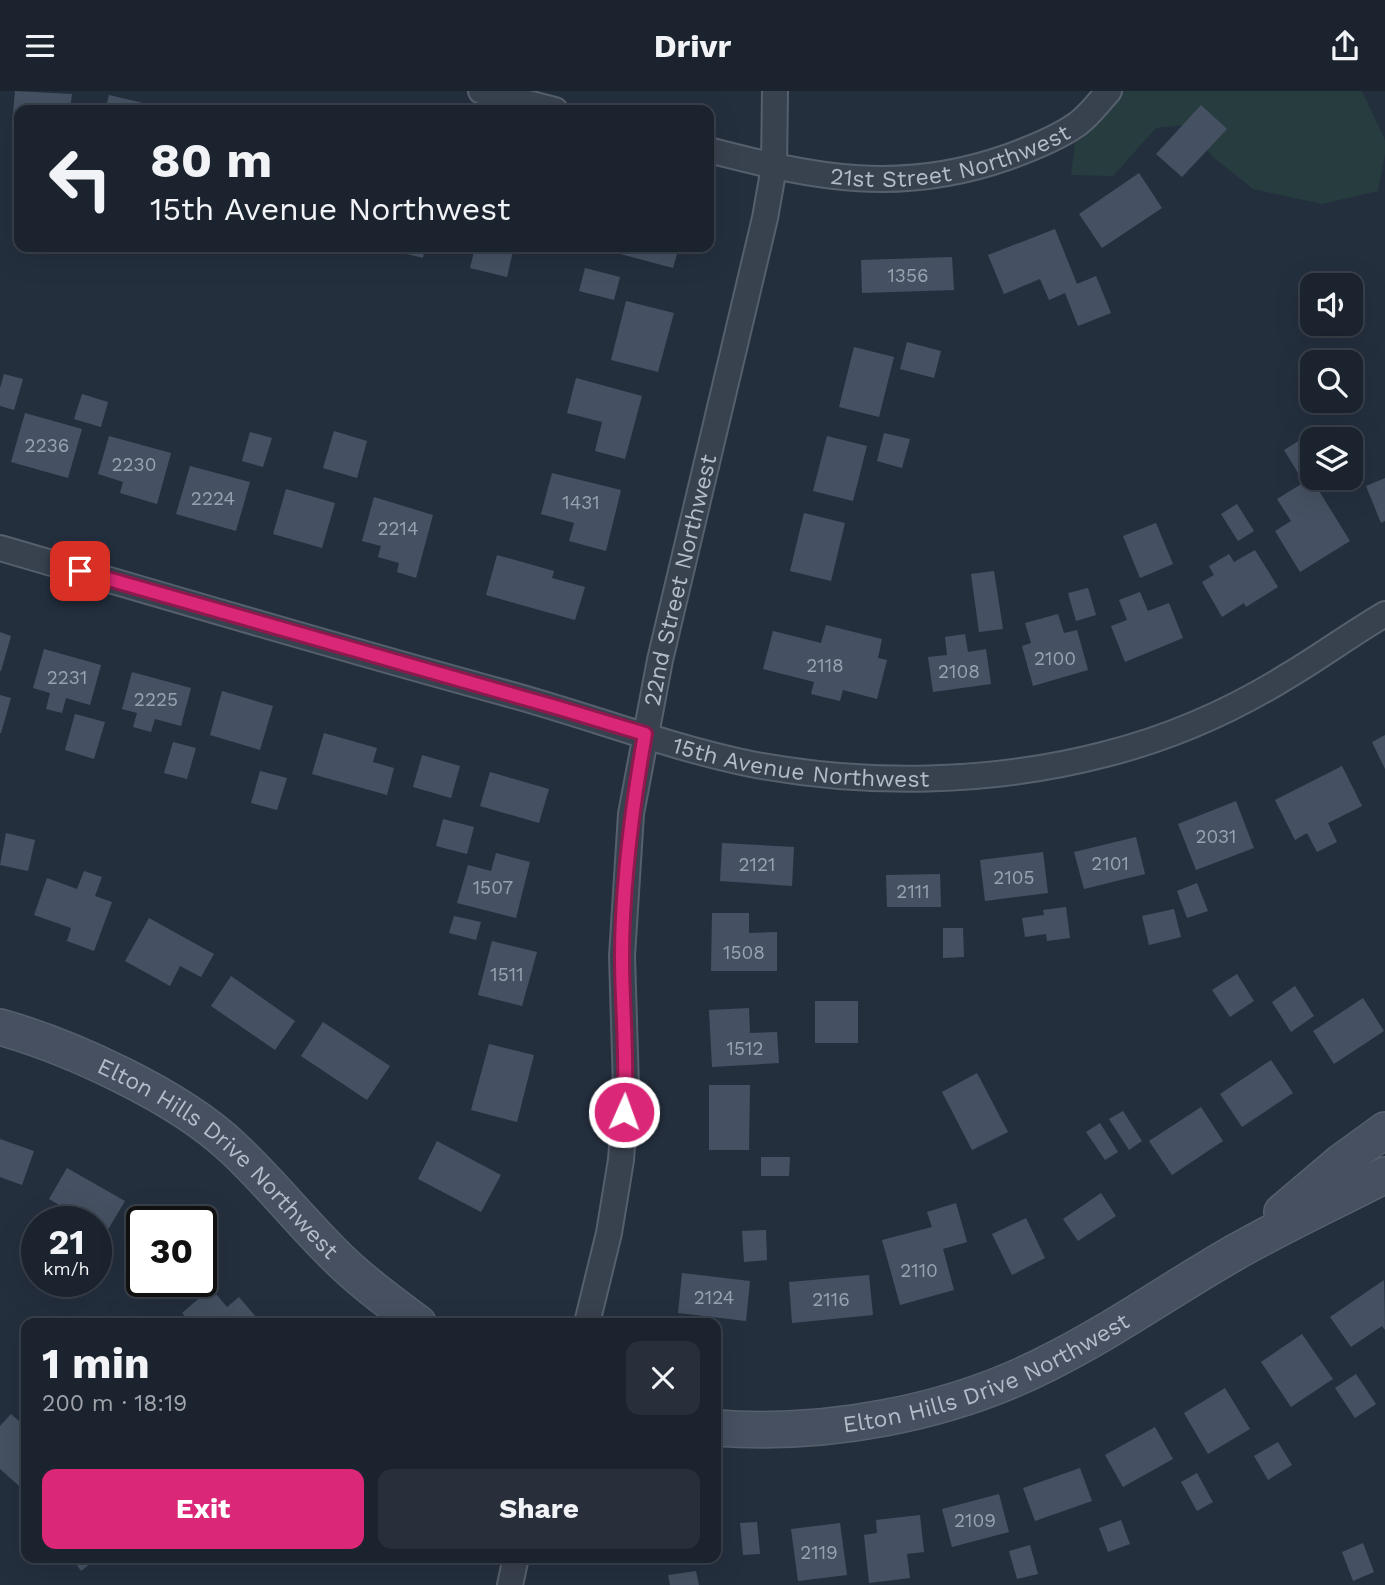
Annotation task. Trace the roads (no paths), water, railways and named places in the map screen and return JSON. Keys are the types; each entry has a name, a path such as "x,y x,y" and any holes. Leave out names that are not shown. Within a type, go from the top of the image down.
{"main road":[{"name":"Elton Hills Drive Northwest","path":"0,1027 64,1049 107,1069 161,1097 206,1125 231,1146 343,1263 412,1318"},
{"name":"Elton Hills Drive Northwest","path":"1234,1253 1341,1162 1385,1129"},
{"name":"Elton Hills Drive Northwest","path":"721,1428 855,1422 970,1397 1046,1364 1088,1342 1234,1253 1385,1175"}],"street":[{"path":"481,91 536,105"},
{"name":"22nd Street Northwest","path":"588,1318 609,1233 621,1160 626,1087 622,956 631,814 663,648 751,281 774,167 775,91"},
{"name":"21st Street Northwest","path":"714,151 774,167 866,180 907,180 943,175 984,166 1028,150 1076,125 1109,91"},
{"name":"15th Avenue Northwest","path":"0,548 559,708 697,751 806,772 864,777 984,776 1105,754 1166,736 1223,711 1284,678 1385,614"},
{"path":"510,1585 515,1563"}]}
